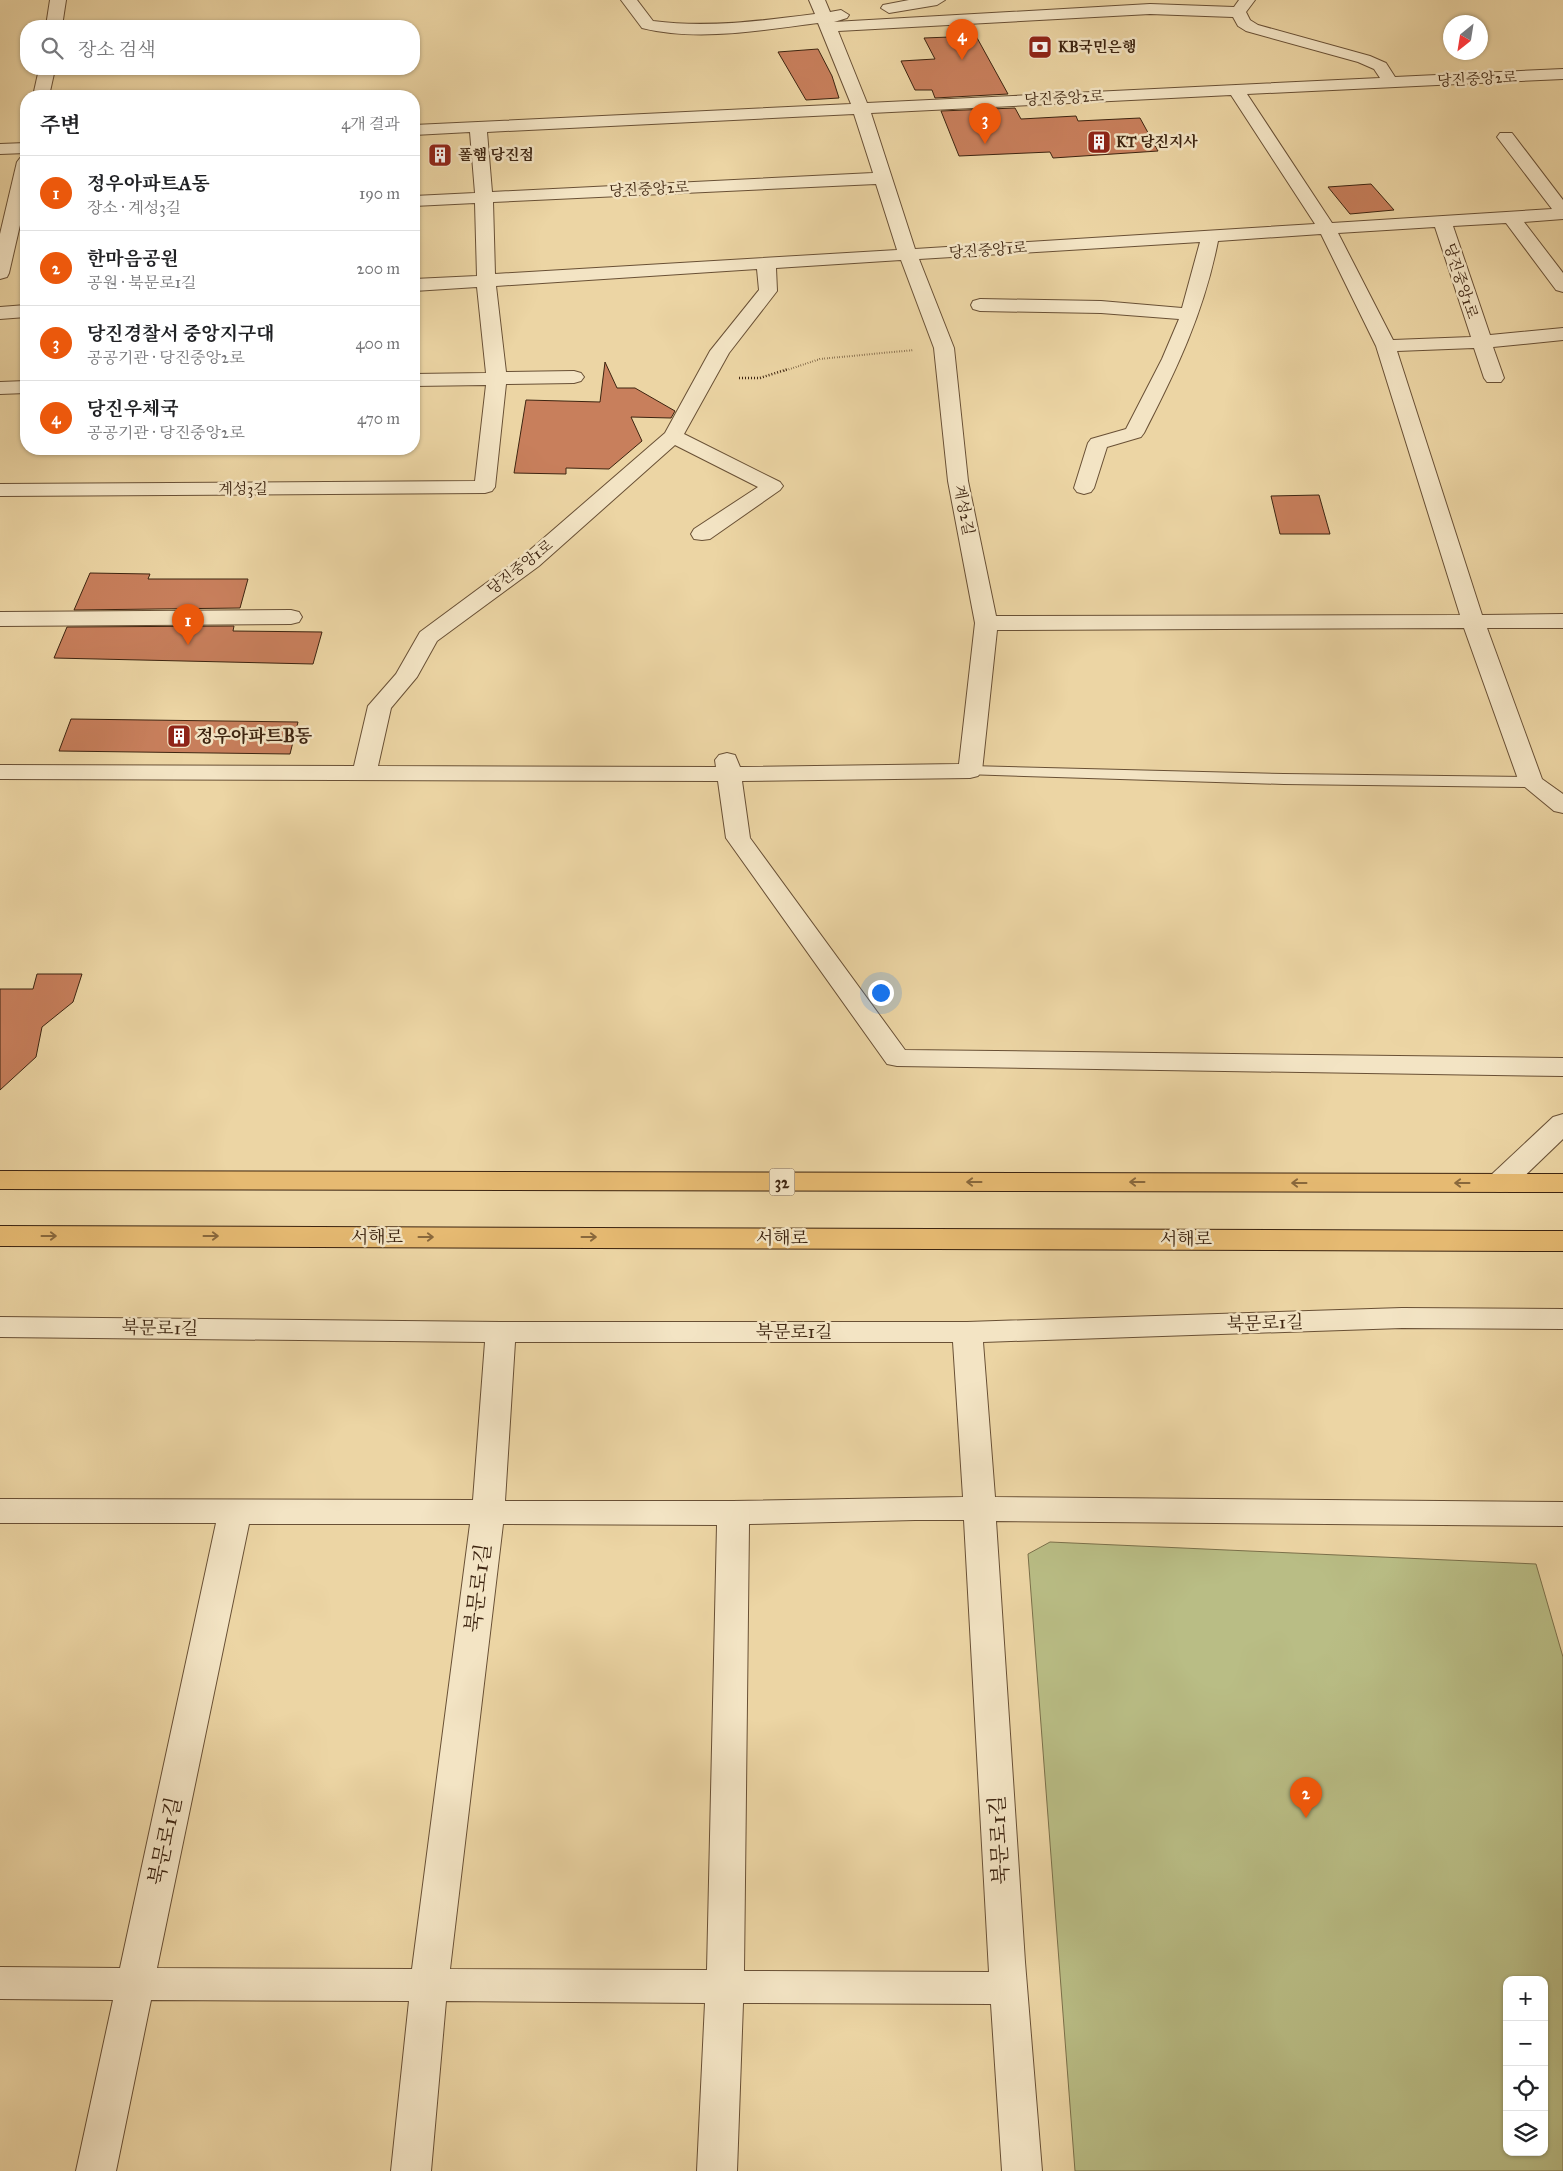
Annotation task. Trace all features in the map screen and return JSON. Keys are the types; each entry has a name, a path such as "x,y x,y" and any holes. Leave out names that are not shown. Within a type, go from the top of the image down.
{"main road":[{"name":"32","path":"0,1180 1563,1183"},
{"name":"서해로","path":"0,1236 1563,1241"}],"street":[{"path":"55,20 58,0"},
{"path":"629,0 648,25 672,30 825,22 1242,6 1244,23 1252,28 1364,59 1380,66 1391,83"},
{"path":"817,0 861,108 908,256"},
{"path":"825,22 937,0"},
{"name":"당진중앙2로","path":"420,130 1563,74"},
{"path":"42,90 46,75"},
{"path":"1236,90 1326,227 1386,346 1474,622 1532,782 1563,806"},
{"path":"478,126 484,197 486,280 497,379"},
{"path":"1506,138 1563,213"},
{"path":"0,148 20,148"},
{"name":"당진중앙2로","path":"420,201 884,178"},
{"name":"당진중앙1로","path":"420,285 908,256 1326,227 1563,213"},
{"path":"1510,216 1563,286"},
{"name":"당진중앙1로","path":"1442,220 1494,378"},
{"path":"0,273 19,222"},
{"path":"1084,488 1098,443 1134,433 1172,359 1190,314 1202,275 1210,235"},
{"name":"계성2길","path":"908,256 944,348 958,481 986,623 970,771"},
{"name":"당진중앙1로","path":"364,773 380,706 406,677 428,637 530,561 673,436 720,351 768,291 766,263"},
{"path":"980,305 1100,307 1190,314"},
{"path":"0,313 20,311"},
{"path":"1481,342 1563,334"},
{"name":"당진중앙1로","path":"1386,346 1481,342"},
{"path":"420,380 574,377"},
{"name":"계성3길","path":"0,490 486,487 497,379"},
{"path":"0,388 20,388"},
{"path":"673,436 773,486 702,534"},
{"path":"0,619 291,617"},
{"path":"986,623 1563,621"},
{"path":"728,767 738,838 897,1058 1563,1067"},
{"path":"0,772 364,773 728,767 970,771"},
{"path":"1500,1183 1563,1123"},
{"name":"북문로1길","path":"0,1327 501,1332 967,1332 1402,1318 1563,1319"},
{"name":"북문로1길","path":"411,2171 429,1985 488,1513 501,1332"},
{"name":"북문로1길","path":"967,1332 981,1509 1007,1988 1022,2171"},
{"path":"0,1511 734,1514 915,1508 1563,1514"},
{"name":"북문로1길","path":"96,2171 235,1512"},
{"path":"717,2171 725,1986 734,1514"},
{"path":"0,1983 1007,1988"}],"lane":[{"path":"970,771 1284,779 1532,782"}],"path":[{"path":"706,378 760,378 820,359 944,348"}],"green space":[{"path":"1050,1542 1536,1564 1563,1657 1563,2171 1075,2171 1028,1554"}],"building":[{"path":"976,36 1008,94 935,98 932,90 915,90 901,61 935,59 924,38"},
{"path":"818,49 832,76 839,98 806,100 778,52"},
{"path":"1015,108 1021,119 1076,116 1078,121 1140,118 1158,151 1053,158 1050,152 959,156 941,111"},
{"path":"1371,184 1394,210 1350,214 1328,187"},
{"path":"605,362 617,388 635,388 675,411 671,418 631,417 642,441 609,469 566,468 566,474 514,473 526,400 600,402"},
{"path":"1319,495 1330,534 1280,534 1271,496"},
{"path":"90,573 150,574 148,579 248,579 240,608 74,610"},
{"path":"234,626 233,631 322,632 313,664 54,658 67,627"},
{"name":"정우아파트B동","path":"71,719 298,722 290,754 59,751"},
{"path":"37,974 82,974 73,1002 42,1027 36,1057 0,1090 0,989 33,989"}],"place":[{"name":"KB국민은행","path":"1040,47"},
{"name":"당진우체국","path":"962,60"},
{"name":"KT 당진지사","path":"1099,142"},
{"name":"당진경찰서 중앙지구대","path":"985,144"},
{"name":"폴햄 당진점","path":"440,155"},
{"name":"정우아파트A동","path":"188,645"},
{"name":"정우아파트B동","path":"179,736"},
{"name":"한마음공원","path":"1306,1818"}]}
